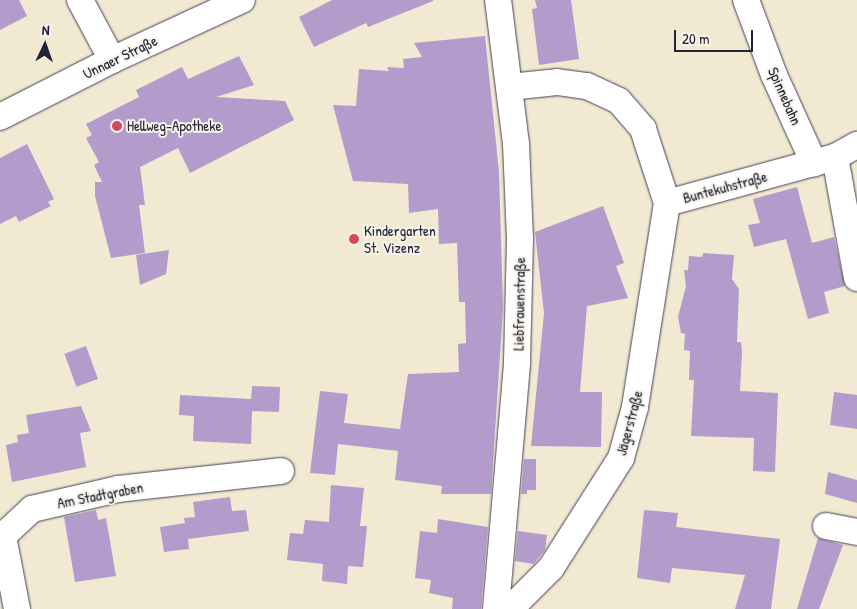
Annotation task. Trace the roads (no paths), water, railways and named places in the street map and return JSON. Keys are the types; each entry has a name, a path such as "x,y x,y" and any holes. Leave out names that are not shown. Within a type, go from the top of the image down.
{"street":[{"path":"80,0 112,60"},
{"name":"Unnaer Straße","path":"0,117 112,60 242,0"},
{"name":"Liebfrauenstraße","path":"496,609 518,343 520,238 516,144 498,0"},
{"name":"Spinnebahn","path":"746,0 774,75 835,155 857,278"},
{"name":"Buntekuhstraße","path":"509,87 557,82 587,86 619,102 643,129 667,203 835,155"},
{"name":"Jägerstraße","path":"510,609 551,568 621,458 635,407 667,203"},
{"name":"Am Stadtgraben","path":"17,609 3,536 32,509 118,489 281,472"},
{"path":"826,526 857,532"}],"place":[{"name":"Hellweg-Apotheke","path":"117,126"},
{"name":"Kindergarten St. Vizenz","path":"354,239"}]}
